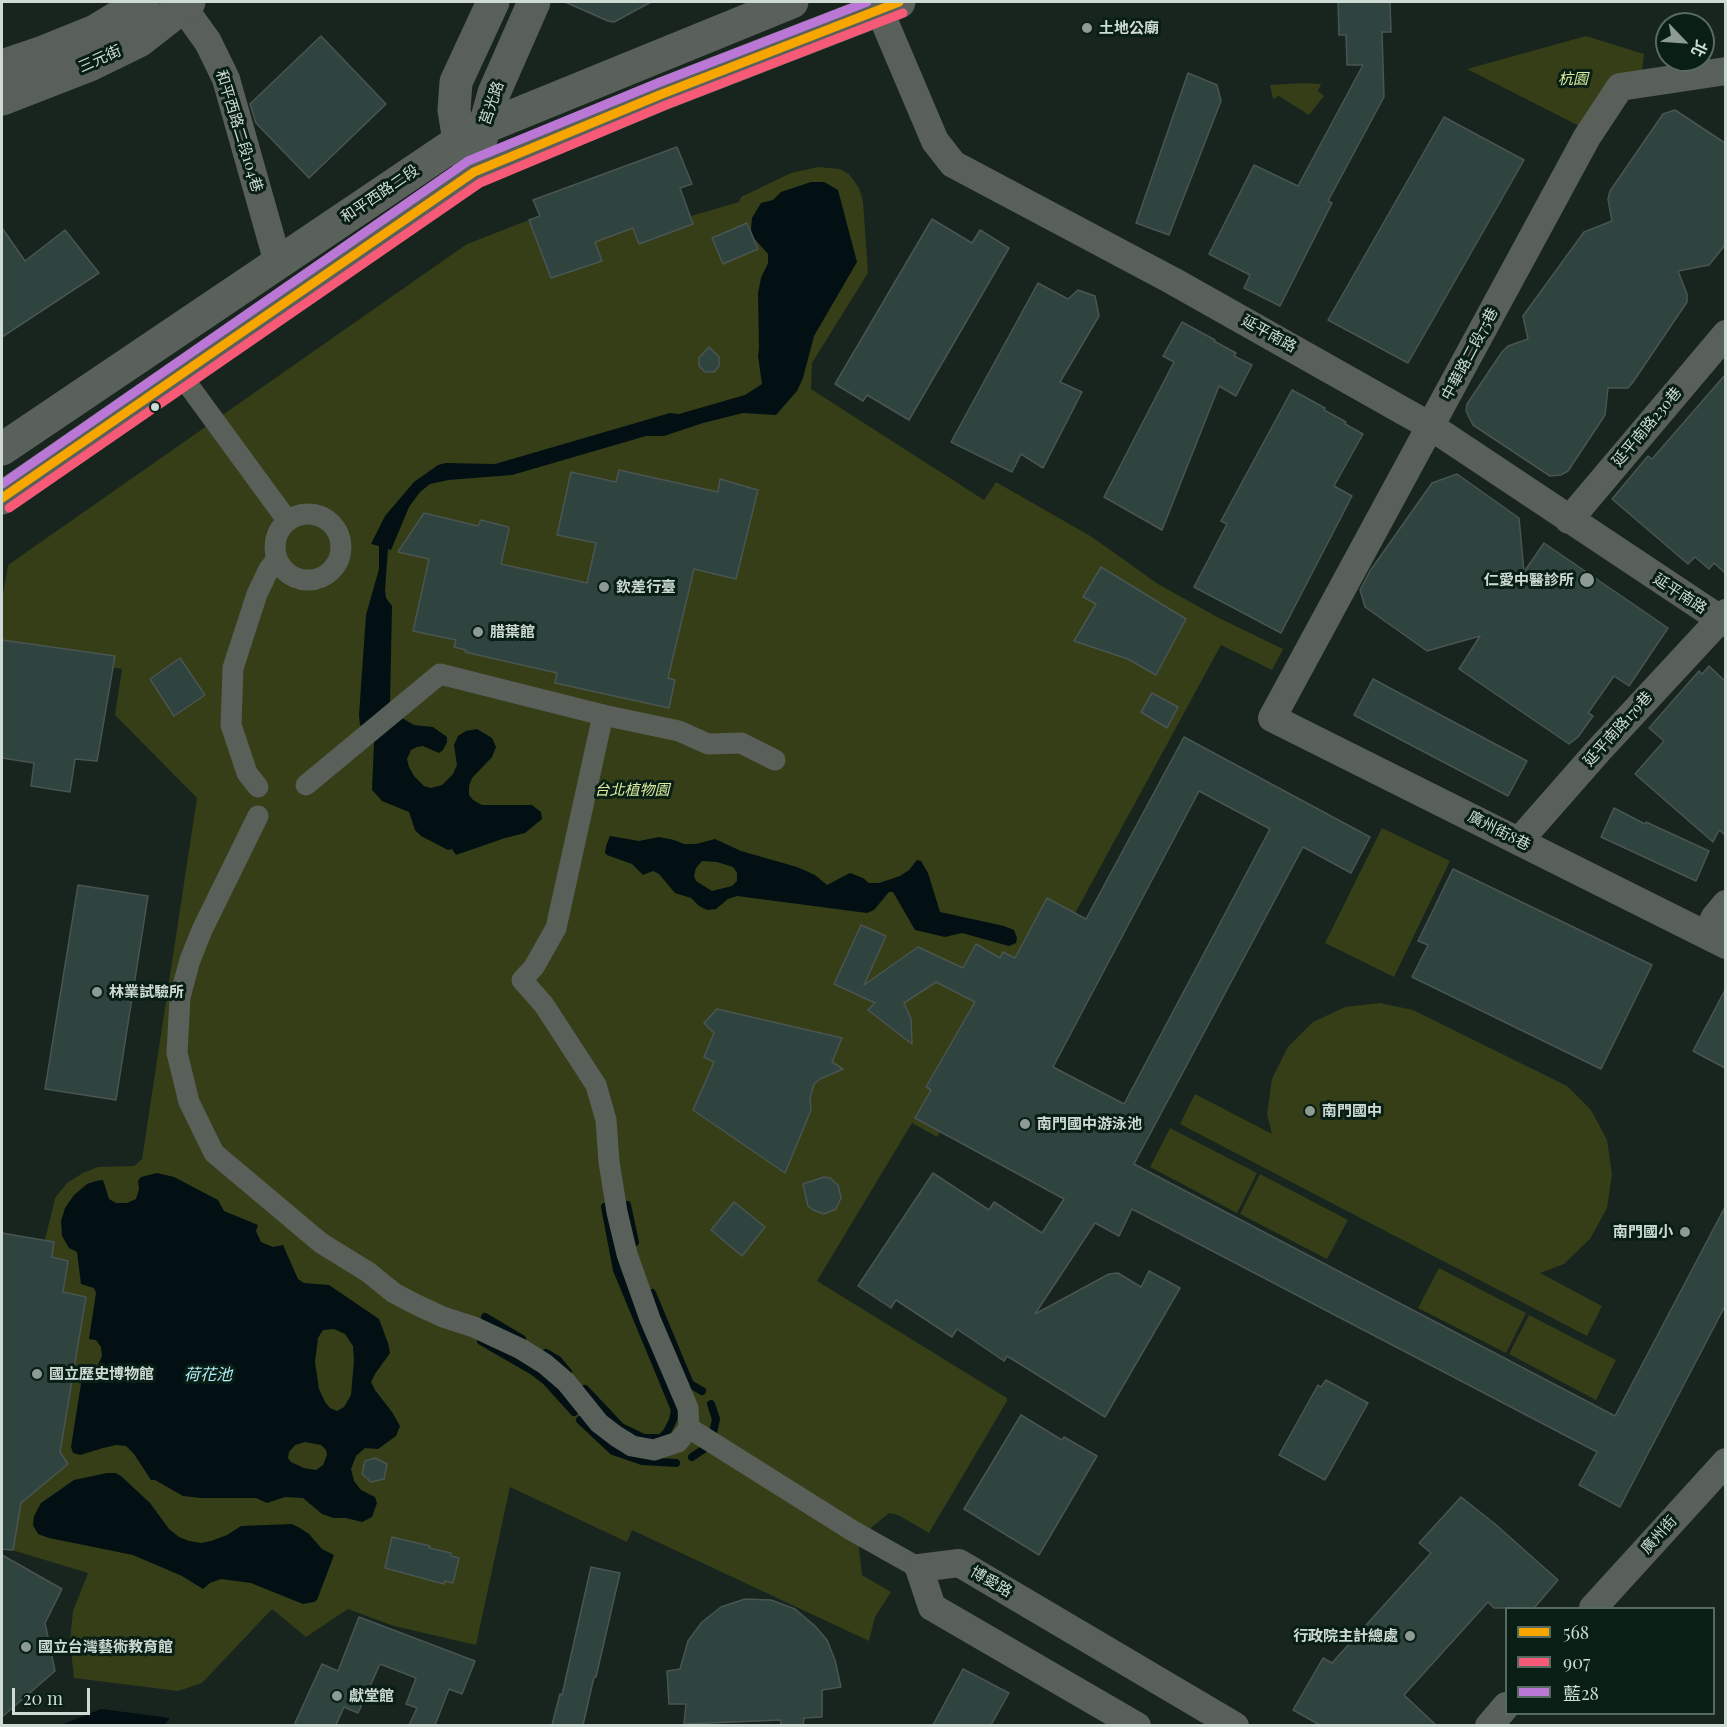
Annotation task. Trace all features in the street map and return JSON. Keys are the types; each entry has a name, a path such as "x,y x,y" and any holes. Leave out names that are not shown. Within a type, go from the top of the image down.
{"main road":[{"name":"和平西路二段","path":"2,449 471,135 791,2"},
{"path":"2,498 474,172 885,4"}],"street":[{"name":"三元街","path":"2,66 95,31 143,2"},
{"name":"莒光路","path":"474,172 471,135 454,110 456,81 493,2"},
{"name":"莒光路","path":"471,135 494,93 534,2"},
{"name":"三元街","path":"2,99 92,64 139,41 186,4"},
{"name":"和平西路二段104巷","path":"186,4 226,79 278,263"},
{"name":"延平南路","path":"885,4 935,141 953,164 1173,280 1430,426 1569,520 1724,618"},
{"name":"中華路二段75巷","path":"1272,718 1587,137 1620,87 1725,71"},
{"name":"延平南路230巷","path":"1569,520 1725,334"},
{"path":"180,375 287,520"},
{"path":"303,513 312,513 328,519 338,533 341,542 339,559 328,573 312,580 303,580 287,573 277,559 274,542 281,526 287,520 303,513"},
{"path":"258,787 247,772 231,725 232,668 256,594 277,559"},
{"name":"延平南路179巷","path":"1519,841 1598,751 1724,618"},
{"path":"306,785 440,674 603,715 679,731 708,744 741,743 775,760"},
{"path":"258,816 202,930 190,960 180,997 177,1053 189,1101 214,1153 321,1244 368,1272 394,1293 443,1317 474,1327 512,1344 545,1364 566,1382 599,1423 632,1446 654,1449 678,1442 689,1428 688,1408 650,1319 627,1254 609,1162 606,1120 596,1085 544,1005 522,980 534,967 556,928 603,715"},
{"name":"廣州街8巷","path":"1272,718 1716,940"},
{"path":"1716,940 1715,917 1725,904"},
{"path":"689,1428 853,1531 919,1568 932,1608 1137,1725"},
{"name":"廣州街","path":"1594,1607 1725,1462"},
{"name":"博愛路","path":"919,1568 959,1563 1236,1725"},
{"path":"1489,1725 1505,1707"}],"green space":[{"name":"杭園","path":"1586,36 1644,54 1641,79 1587,130 1467,69"},
{"path":"1321,84 1318,91 1324,96 1309,115 1279,96 1273,99 1270,85"},
{"name":"台北植物園","path":"818,167 840,169 849,174 859,188 863,201 868,273 812,363 811,389 984,500 996,482 1092,537 1158,584 1219,618 1283,649 1272,670 1221,645 1054,952 977,1064 937,1137 912,1123 817,1281 1007,1398 1007,1401 929,1533 898,1515 889,1513 864,1537 859,1548 862,1575 891,1592 875,1617 869,1641 632,1530 627,1542 510,1487 476,1645 394,1626 348,1609 306,1637 272,1609 202,1683 178,1691 74,1678 70,1641 73,1611 88,1573 12,1550 22,1495 60,1452 86,1297 63,1292 68,1261 52,1257 54,1242 45,1240 55,1198 67,1183 98,1167 134,1166 142,1159 197,798 115,715 122,669 2,650 2,599 8,565 467,244 529,220 539,245 627,213 639,244 693,224 691,216 739,202 741,197 791,173"},
{"path":"1382,828 1450,861 1394,977 1325,943"},
{"path":"1380,1003 1413,1010 1567,1086 1591,1110 1607,1140 1612,1174 1607,1208 1590,1239 1564,1264 1540,1273 1602,1306 1587,1336 1180,1124 1195,1094 1272,1134 1267,1114 1272,1079 1288,1047 1313,1022 1345,1007"},
{"path":"1170,1128 1257,1173 1237,1213 1150,1167"},
{"path":"1260,1174 1348,1220 1327,1259 1240,1214"},
{"path":"1439,1268 1526,1313 1506,1353 1418,1308"},
{"path":"1529,1315 1616,1360 1596,1400 1509,1354"}],"water":[{"path":"811,182 824,182 838,190 857,262 814,336 803,378 797,391 776,415 743,413 664,436 646,436 512,475 448,480 430,484 420,492 409,507 391,550 388,549 385,590 386,598 392,606 390,703 402,718 414,725 433,727 447,737 447,742 439,753 423,746 411,750 407,759 409,767 424,786 431,788 442,785 453,774 457,765 454,745 458,736 466,731 477,729 492,738 496,747 492,757 472,778 469,795 482,805 532,805 541,812 542,819 525,833 456,855 452,849 448,850 421,836 415,830 409,812 382,801 372,790 374,743 360,725 366,615 379,569 379,546 371,544 385,516 414,482 438,465 446,463 495,464 670,413 679,414 745,395 762,384 758,356 758,293 761,278 768,263 768,254 752,236 752,218 761,203 773,200 781,192"},
{"path":"610,836 639,841 659,837 684,844 696,844 715,839 741,851 797,867 815,875 827,885 850,873 869,883 879,883 900,876 917,860 921,861 928,873 940,912 1014,930 1016,943 1009,946 962,933 945,937 915,930 893,892 889,892 874,910 867,913 737,896 728,899 716,909 707,910 691,898 675,893 659,874 653,871 643,875 632,864 607,855 606,846","holes":["702,861 717,862 733,867 737,873 737,881 732,886 712,891 696,881 694,876 696,868"]},
{"name":"荷花池","path":"157,1173 174,1177 218,1200 224,1211 258,1225 256,1231 261,1242 273,1247 283,1245 298,1279 304,1283 329,1285 379,1319 390,1353 371,1382 400,1426 396,1436 378,1449 365,1448 356,1456 351,1469 354,1481 361,1490 375,1497 377,1503 372,1517 362,1522 334,1518 322,1514 303,1498 285,1497 267,1503 256,1498 183,1496 151,1480 126,1446 116,1445 80,1455 73,1453 71,1447 83,1371 91,1370 98,1365 102,1356 101,1347 96,1340 89,1339 96,1293 94,1288 81,1284 77,1252 69,1248 62,1236 61,1221 65,1208 74,1195 87,1184 103,1180 109,1199 116,1203 127,1203 136,1199 139,1189 138,1181 141,1177","holes":["334,1329 345,1334 353,1346 354,1361 351,1395 344,1407 337,1411 325,1402 319,1389 315,1362 318,1338 323,1330","305,1442 321,1445 326,1450 327,1455 323,1465 316,1470 304,1468 291,1462 288,1458 289,1452 295,1445"]},
{"path":"116,1473 121,1476 150,1503 169,1529 189,1541 201,1543 211,1541 241,1526 292,1524 300,1528 309,1534 322,1549 334,1555 317,1600 303,1604 251,1583 221,1579 210,1583 203,1589 182,1576 133,1555 38,1534 33,1525 34,1516 41,1503 74,1480"},
{"path":"101,1709 170,1718 164,1725 61,1725"}],"building":[{"path":"565,2 651,2 614,22"},
{"path":"1338,2 1390,2 1391,32 1382,32 1384,97 1328,201 1332,203 1280,306 1244,288 1250,275 1209,254 1254,165 1298,186 1363,65 1347,65 1346,35 1339,35"},
{"path":"321,36 386,104 309,178 256,123 250,104"},
{"path":"1188,73 1217,85 1221,101 1169,235 1136,223"},
{"path":"1675,110 1725,143 1725,245 1709,265 1678,271 1687,294 1687,302 1628,388 1608,388 1605,415 1568,471 1561,475 1550,476 1473,425 1466,411 1467,404 1502,352 1508,346 1528,339 1523,316 1584,232 1612,221 1608,199 1610,191 1663,114"},
{"path":"1444,117 1524,160 1408,363 1328,320"},
{"path":"677,147 692,184 680,188 693,224 639,244 633,228 595,242 602,261 551,278 529,220 540,216 533,200"},
{"path":"932,219 972,243 980,230 1009,248 909,420 867,395 863,401 835,384"},
{"path":"747,223 758,249 723,264 712,238"},
{"path":"2,228 25,261 65,230 99,273 2,337"},
{"path":"1038,283 1068,299 1078,290 1095,296 1099,316 1060,382 1082,392 1043,468 1021,454 1012,472 951,442"},
{"path":"1182,322 1215,340 1236,353 1234,356 1252,365 1236,396 1219,386 1162,530 1104,497 1174,362 1163,356"},
{"path":"709,347 719,357 719,366 714,372 705,372 699,366 699,358"},
{"path":"1725,375 1725,573 1714,563 1709,569 1695,557 1688,564 1612,499 1648,456 1652,459"},
{"path":"1292,390 1325,408 1324,410 1363,434 1334,486 1352,496 1281,633 1194,587 1227,524 1221,521"},
{"path":"619,470 718,492 720,479 758,490 736,579 694,569 668,678 675,680 669,708 555,683 557,673 465,652 466,650 454,647 456,640 413,631 429,559 398,552 424,513 478,526 481,520 508,527 501,564 587,583 596,543 557,535 571,472 616,482"},
{"path":"1457,474 1519,518 1524,572 1544,543 1668,628 1629,686 1614,676 1588,713 1593,716 1578,737 1569,744 1459,669 1480,636 1427,651 1365,607 1360,590 1370,571 1432,483"},
{"path":"1101,567 1186,619 1156,675 1128,659 1074,641 1096,604 1083,597"},
{"path":"2,640 115,656 97,761 75,759 70,792 31,786 34,763 2,758"},
{"path":"180,658 205,695 174,716 150,679"},
{"path":"1709,666 1725,681 1725,835 1719,830 1713,842 1635,774 1664,741 1649,728 1699,671 1702,674"},
{"path":"1373,679 1527,761 1508,796 1354,715"},
{"path":"1152,693 1178,707 1167,728 1141,712"},
{"path":"1184,737 1370,837 1351,873 1303,847 1134,1164 1615,1416 1725,1207 1725,1306 1620,1507 1579,1485 1597,1452 1132,1209 1119,1236 1095,1223 1035,1314 1109,1274 1118,1273 1141,1287 1149,1271 1180,1288 1105,1417 1007,1356 1004,1361 957,1329 952,1337 896,1300 891,1308 858,1286 933,1173 989,1210 994,1202 1042,1233 1064,1199 915,1118 931,1090 926,1087 975,1002 936,982 904,1003 911,1019 912,1044 868,1010 875,1003 834,984 861,925 886,936 864,985 918,947 963,968 976,944 1000,958 1003,952 1015,958 1047,898 1086,919","holes":["1199,791 1270,829 1124,1104 1053,1067"]},
{"path":"1614,808 1709,851 1696,881 1601,837"},
{"path":"1453,869 1652,965 1601,1069 1412,977 1428,945 1418,941"},
{"name":"林業試驗所","path":"78,885 148,896 116,1100 45,1089"},
{"path":"1725,990 1725,1068 1693,1051"},
{"path":"717,1009 842,1038 832,1062 843,1069 814,1084 810,1098 811,1110 785,1173 693,1110 714,1062 704,1057 714,1033 704,1023"},
{"path":"824,1177 830,1178 838,1185 841,1198 836,1209 824,1214 808,1206 803,1184"},
{"path":"734,1202 765,1227 742,1256 711,1230"},
{"name":"國立歷史博物館","path":"2,1233 54,1242 52,1257 68,1261 63,1292 86,1297 60,1452 68,1464 21,1503 13,1550 2,1549"},
{"path":"1326,1380 1368,1403 1325,1480 1279,1455 1318,1385 1321,1387"},
{"path":"1021,1415 1062,1440 1064,1437 1097,1456 1039,1555 964,1509"},
{"path":"375,1458 387,1464 384,1479 371,1482 362,1474 365,1461"},
{"path":"1461,1497 1558,1580 1535,1607 1494,1608 1488,1602 1404,1695 1436,1725 1320,1725 1293,1710 1323,1658 1332,1663 1431,1553 1419,1543"},
{"path":"392,1537 430,1546 429,1548 451,1553 451,1556 459,1558 453,1583 445,1581 444,1584 385,1568"},
{"name":"國立台灣藝術教育館","path":"2,1555 62,1589 45,1623 55,1671 2,1717"},
{"path":"591,1567 620,1573 596,1677 594,1677 583,1725 552,1725 560,1694 562,1695"},
{"path":"745,1599 771,1600 795,1609 827,1640 835,1660 841,1687 822,1690 822,1717 804,1718 803,1725 781,1725 781,1720 684,1724 686,1704 669,1704 667,1671 680,1669 688,1641 702,1622 721,1607"},
{"path":"359,1617 475,1661 462,1694 449,1689 435,1725 409,1725 417,1708 406,1704 416,1678 380,1664 358,1713 344,1707 336,1725 294,1725 322,1664 338,1671"},
{"path":"963,1669 1009,1693 991,1725 933,1725"}],"waterway":[{"path":"627,1205 635,1242"},
{"path":"585,1389 621,1427 644,1438 661,1438 673,1420 675,1410 617,1270 605,1207"},
{"path":"652,1293 690,1384 702,1391"},
{"path":"485,1317 522,1339"},
{"path":"481,1341 533,1371 546,1381 574,1412"},
{"path":"546,1353 558,1360 568,1372"},
{"path":"711,1404 716,1419 713,1433"},
{"path":"580,1420 613,1451 642,1461 676,1463"},
{"path":"692,1457 704,1449"}],"transit line":[{"name":"藍28","path":"2,484 468,161 658,83 867,2"},
{"name":"568","path":"2,498 474,172 662,94 899,2"},
{"name":"907","path":"9,508 480,183 666,105 903,13"}],"place":[{"name":"土地公廟","path":"1087,28"},
{"name":"仁愛中醫診所","path":"1587,580"},
{"name":"欽差行臺","path":"604,587"},
{"name":"腊葉館","path":"478,632"},
{"name":"林業試驗所","path":"97,992"},
{"name":"南門國中","path":"1310,1111"},
{"name":"南門國中游泳池","path":"1025,1124"},
{"name":"南門國小","path":"1685,1232"},
{"name":"國立歷史博物館","path":"37,1374"},
{"name":"行政院主計總處","path":"1410,1636"},
{"name":"國立台灣藝術教育館","path":"26,1647"},
{"name":"獻堂館","path":"337,1696"}]}
